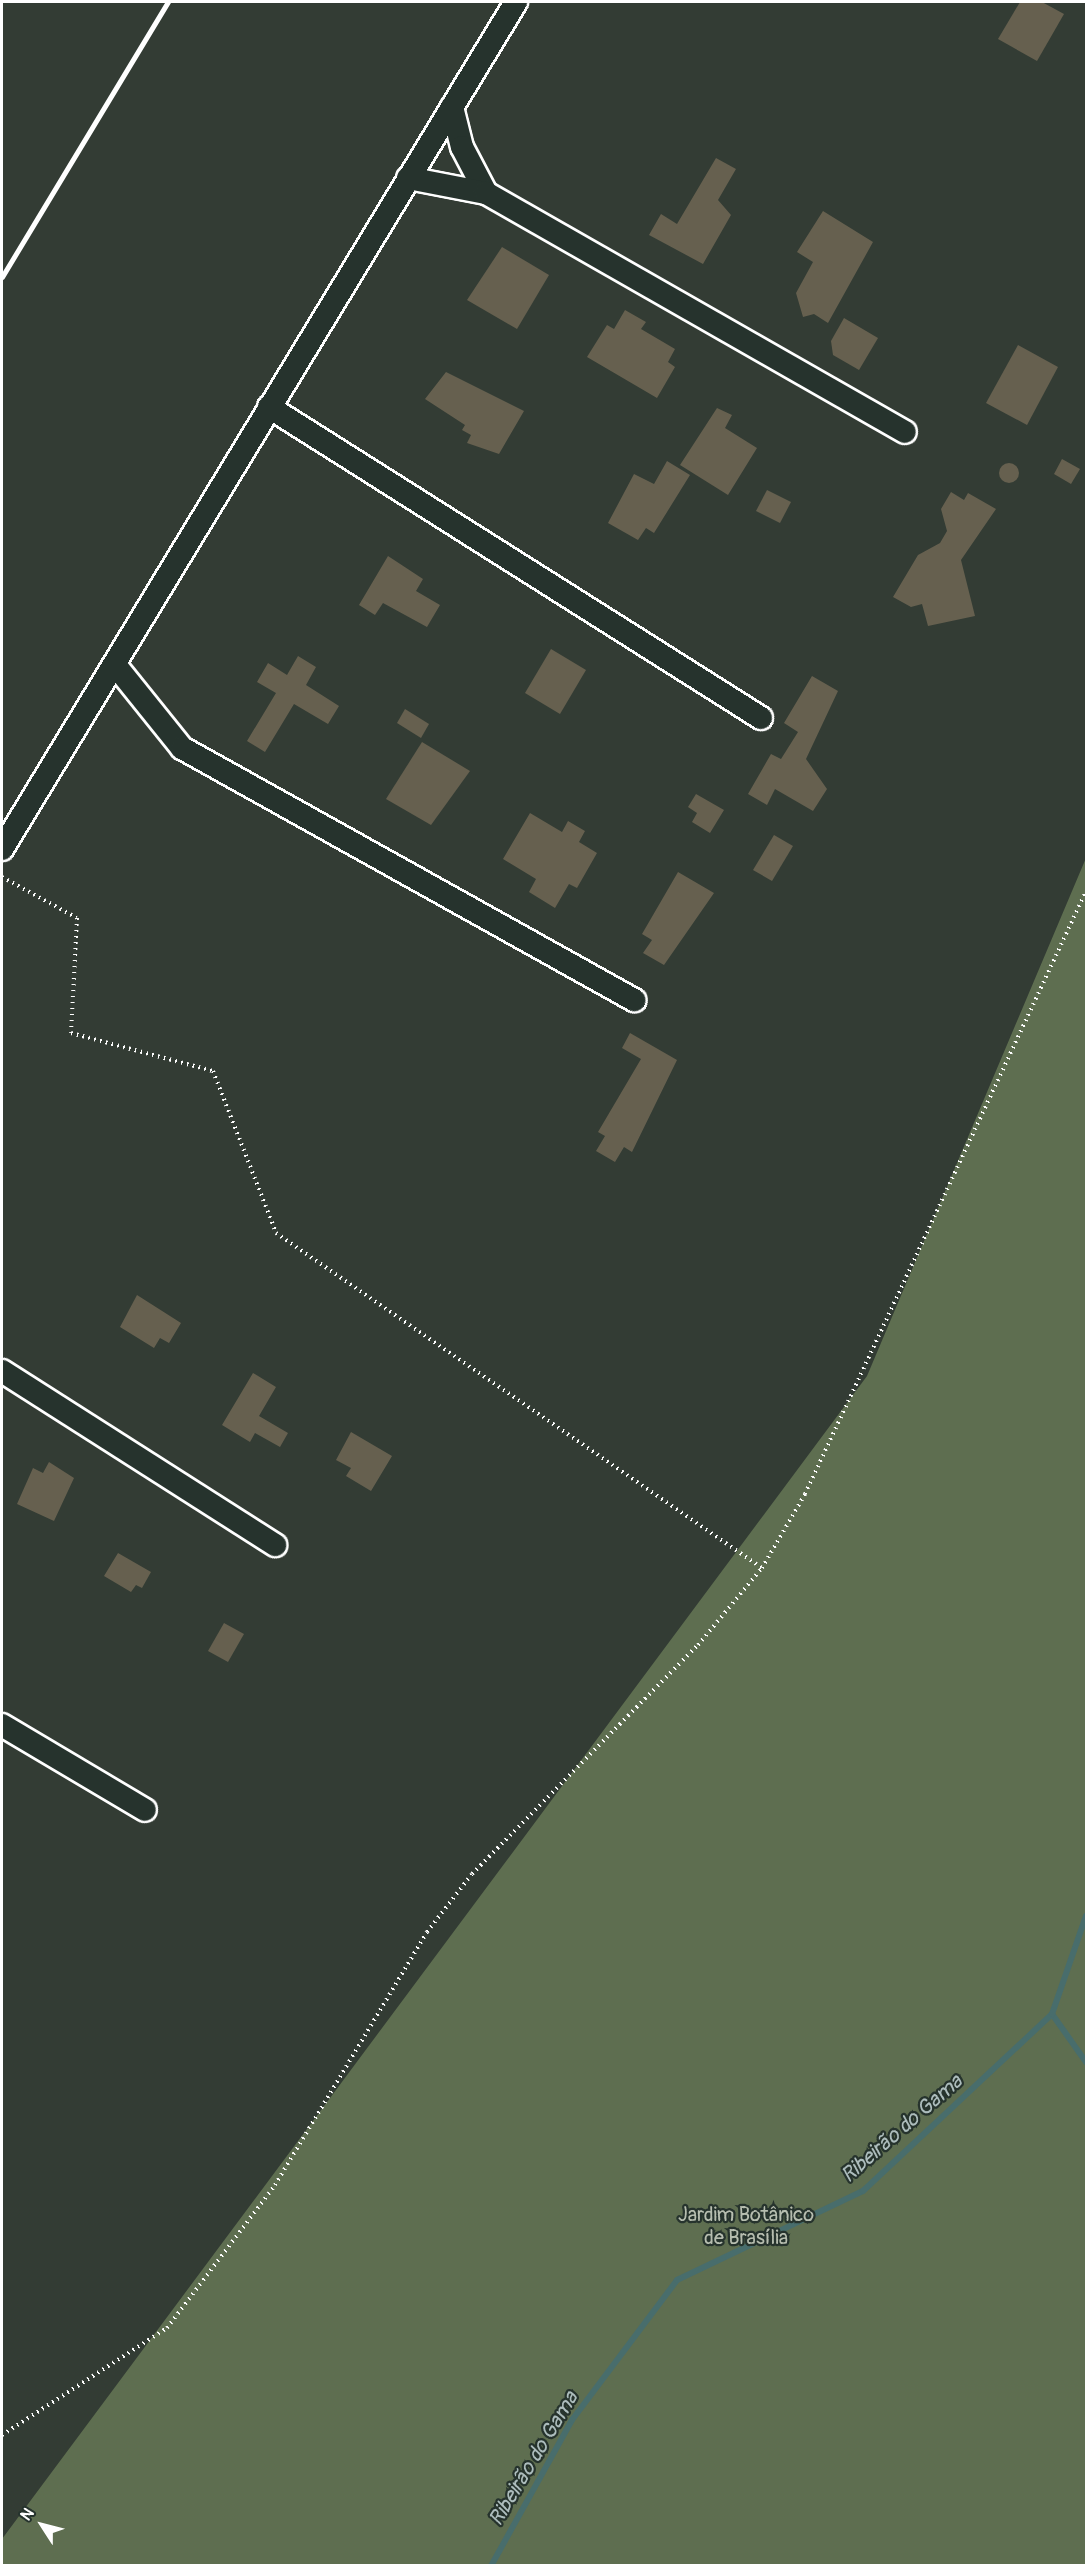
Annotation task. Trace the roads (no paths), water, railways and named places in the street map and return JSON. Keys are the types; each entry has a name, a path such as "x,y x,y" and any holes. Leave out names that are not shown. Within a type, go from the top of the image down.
{"street":[{"path":"2,849 116,666 269,407 516,2"},
{"path":"452,107 462,147 486,193"},
{"path":"408,178 486,193 905,432"},
{"path":"269,407 761,718"},
{"path":"116,666 182,748 634,1000"},
{"path":"2,1371 275,1545"},
{"path":"2,1725 145,1810"}],"waterway":[{"name":"Ribeirão do Gama","path":"491,2566 572,2420 677,2280 863,2191 1052,2014 1086,1916"},
{"path":"1052,2014 1086,2062"}],"railway":[{"path":"2,277 168,2"}],"park label":[{"name":"Jardim Botânico de Brasília","path":"746,2226"}]}
